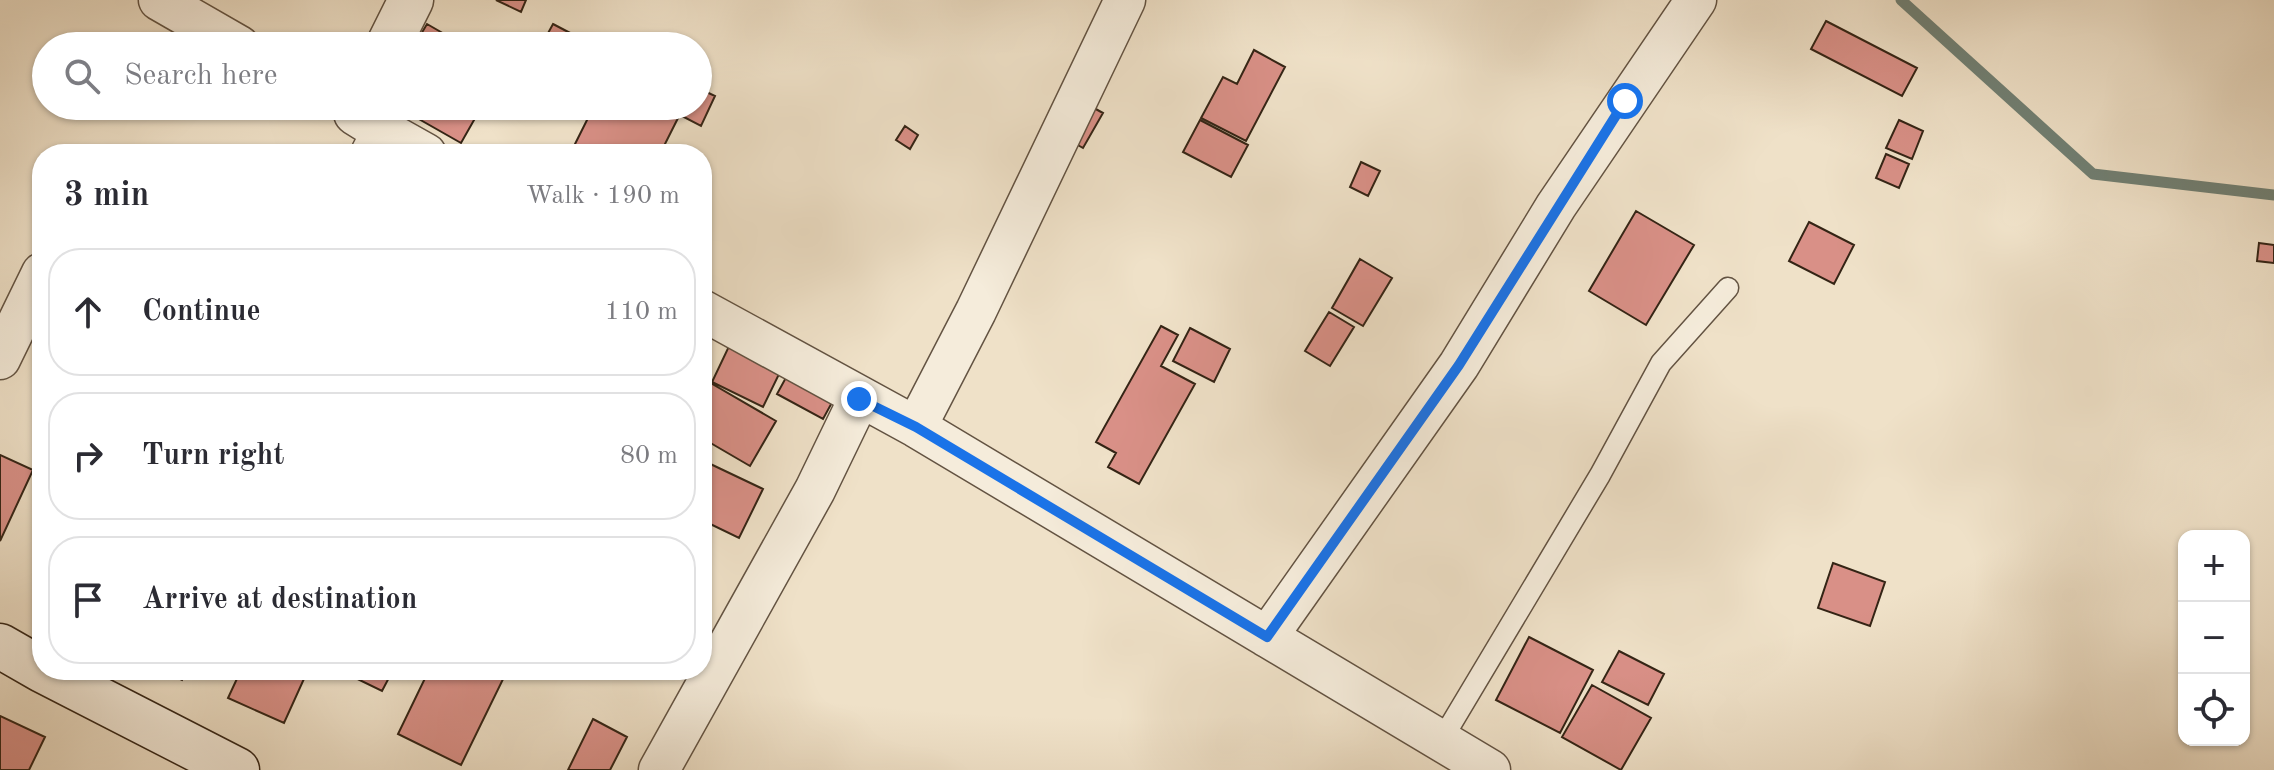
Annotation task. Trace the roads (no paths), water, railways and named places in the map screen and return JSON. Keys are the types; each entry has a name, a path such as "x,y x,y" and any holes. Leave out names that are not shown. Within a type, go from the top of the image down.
{"main road":[{"path":"395,32 411,0"},
{"path":"0,646 32,664"},
{"path":"97,684 237,770"}],"street":[{"path":"159,0 215,32"},
{"path":"916,427 976,311 1125,0"},
{"path":"1267,637 1459,365 1556,206 1696,0"},
{"path":"363,122 406,144"},
{"path":"0,359 32,293"},
{"path":"712,316 859,399 916,427 1490,770"},
{"path":"712,675 815,490 859,399"},
{"path":"659,770 709,680"}],"lane":[{"path":"1441,741 1600,475 1661,363 1728,288"}],"waterway":[{"path":"1901,0 2093,174 2274,195"}]}
